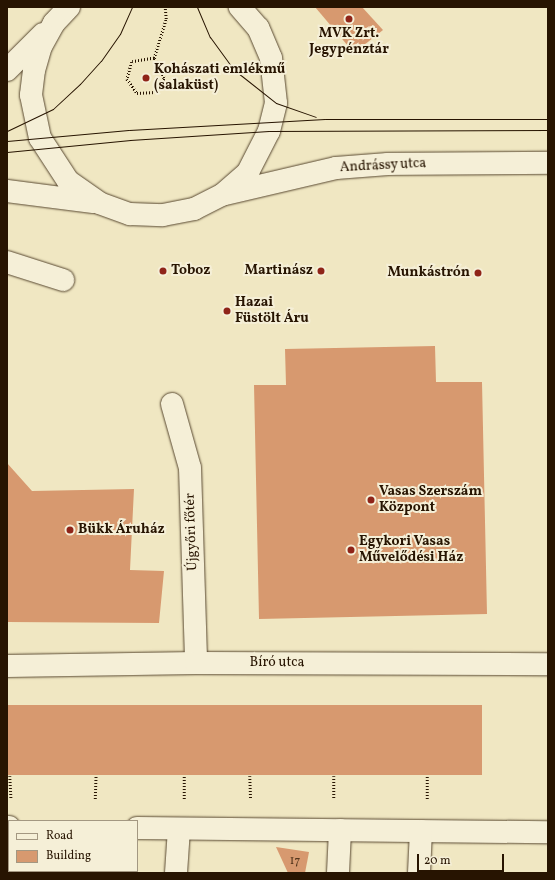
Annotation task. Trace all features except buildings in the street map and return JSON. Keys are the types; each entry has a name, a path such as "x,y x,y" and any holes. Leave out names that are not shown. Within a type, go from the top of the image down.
{"street":[{"path":"7,70 56,15 69,7"},
{"path":"7,191 98,203 130,214 163,215 194,209 222,195 248,172 270,131 276,103 271,58 258,28 240,7"},
{"path":"56,15 41,46 34,70 32,95 34,120 40,138 68,181 98,203"},
{"name":"Andrássy utca","path":"222,195 336,168 388,164 548,163"},
{"path":"7,262 63,280"},
{"name":"Újgyőri főtér","path":"172,404 190,468 196,663"},
{"name":"Bíró utca","path":"7,666 196,663 548,664"},
{"path":"138,828 548,832"},
{"path":"176,873 179,829"},
{"path":"338,873 340,830"},
{"path":"419,873 421,831"}],"path":[{"path":"154,58 132,62 126,79 137,93 154,92 164,78 154,58 166,19 165,7"},
{"path":"427,775 427,799"},
{"path":"10,776 11,798"},
{"path":"95,799 96,776"},
{"path":"184,776 184,799"},
{"path":"250,776 251,799"},
{"path":"334,776 334,799"}],"tram line":[{"path":"7,131 53,109 80,84 101,61 120,34 132,7"},
{"path":"197,7 210,37 233,69 276,103 316,117"},
{"path":"7,141 129,130 325,119 548,119"},
{"path":"7,152 130,140 269,131 548,130"}],"place":[{"name":"MVK Zrt. Jegypénztár","path":"349,19"},
{"name":"Kohászati emlékmű (salaküst)","path":"146,78"},
{"name":"Toboz","path":"163,271"},
{"name":"Martinász","path":"321,271"},
{"name":"Munkástrón","path":"478,273"},
{"name":"Hazai Füstölt Áru","path":"227,311"},
{"name":"Vasas Szerszám Központ","path":"371,500"},
{"name":"Bükk Áruház","path":"70,530"},
{"name":"Egykori Vasas Művelődési Ház","path":"351,550"}]}
